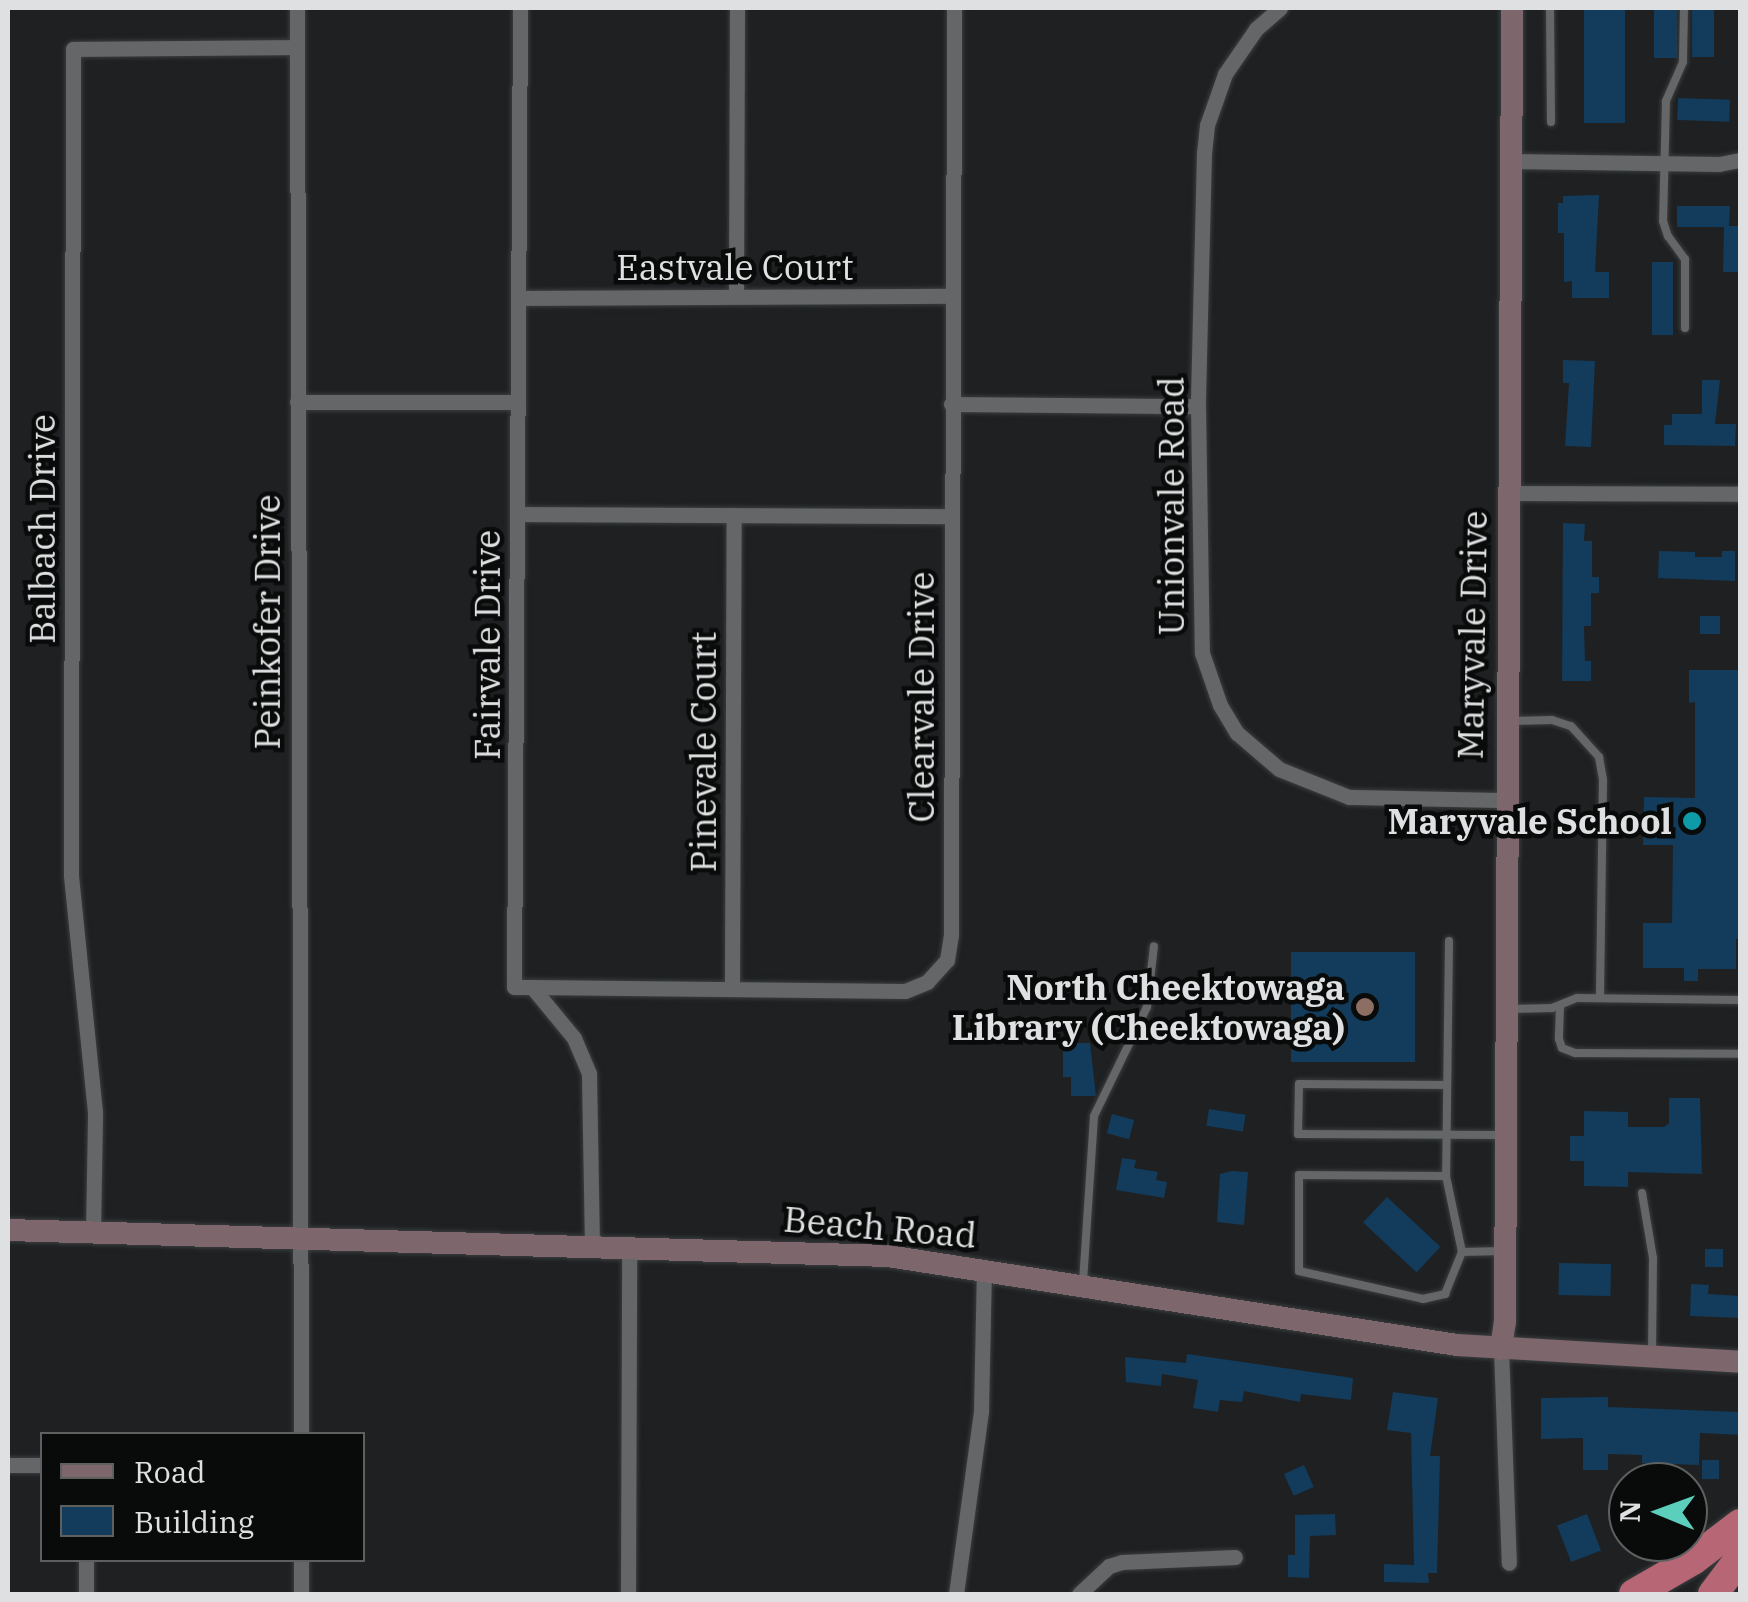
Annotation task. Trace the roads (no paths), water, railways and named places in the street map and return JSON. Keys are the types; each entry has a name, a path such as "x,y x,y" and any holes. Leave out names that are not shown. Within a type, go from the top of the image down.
{"highway":[{"path":"1634,1594 1693,1560 1740,1524"},
{"path":"1712,1594 1740,1558"}],"street":[{"name":"Peinkofer Drive","path":"297,8 302,1432"},
{"name":"Fairvale Drive","path":"520,8 514,987 532,987 574,1038 589,1074 592,1246"},
{"path":"736,296 738,8"},
{"name":"Clearvale Drive","path":"532,987 905,991 927,982 947,960 951,934 954,8"},
{"name":"Unionvale Road","path":"1280,8 1256,29 1232,62 1207,125 1198,406 1199,635 1211,684 1238,733 1279,770 1339,794 1505,800"},
{"name":"Maryvale Drive","path":"1508,1562 1501,1349 1505,1251 1512,8"},
{"name":"Balbach Drive","path":"93,1232 94,1112 72,875 72,49 297,47"},
{"path":"1510,161 1740,160"},
{"name":"Eastvale Court","path":"518,298 954,296"},
{"path":"298,402 516,402"},
{"path":"951,404 1198,406"},
{"path":"1508,493 1740,494"},
{"path":"517,514 952,516"},
{"name":"Pinevale Court","path":"732,989 734,515"},
{"name":"Beach Road","path":"8,1230 888,1256 1501,1349 1740,1362"},
{"path":"628,1594 629,1247"},
{"path":"956,1594 981,1411 984,1271"},
{"path":"8,1465 40,1466"},
{"path":"1079,1594 1109,1566 1122,1562 1235,1557"},
{"path":"86,1562 86,1594"},
{"path":"300,1594 301,1562"}],"lane":[{"path":"1550,8 1550,122"},
{"path":"1684,8 1683,62 1666,102 1663,221 1668,236 1685,259 1685,328"},
{"path":"1506,721 1552,720 1571,726 1599,757 1603,780 1600,998"},
{"path":"1446,1176 1299,1174 1299,1271 1423,1300 1445,1294 1462,1252 1446,1176 1448,941"},
{"path":"1082,1286 1090,1228 1094,1116 1148,1006 1154,946"},
{"path":"1505,1008 1560,1006 1572,998 1740,1000"},
{"path":"1560,1006 1560,1039 1569,1051 1740,1054"},
{"path":"1446,1084 1299,1084 1298,1134 1505,1135"},
{"path":"1642,1193 1653,1258 1652,1358"},
{"path":"1462,1252 1505,1251"}],"place":[{"name":"Maryvale School","path":"1692,821"},
{"name":"North Cheektowaga Library (Cheektowaga)","path":"1365,1007"}]}
